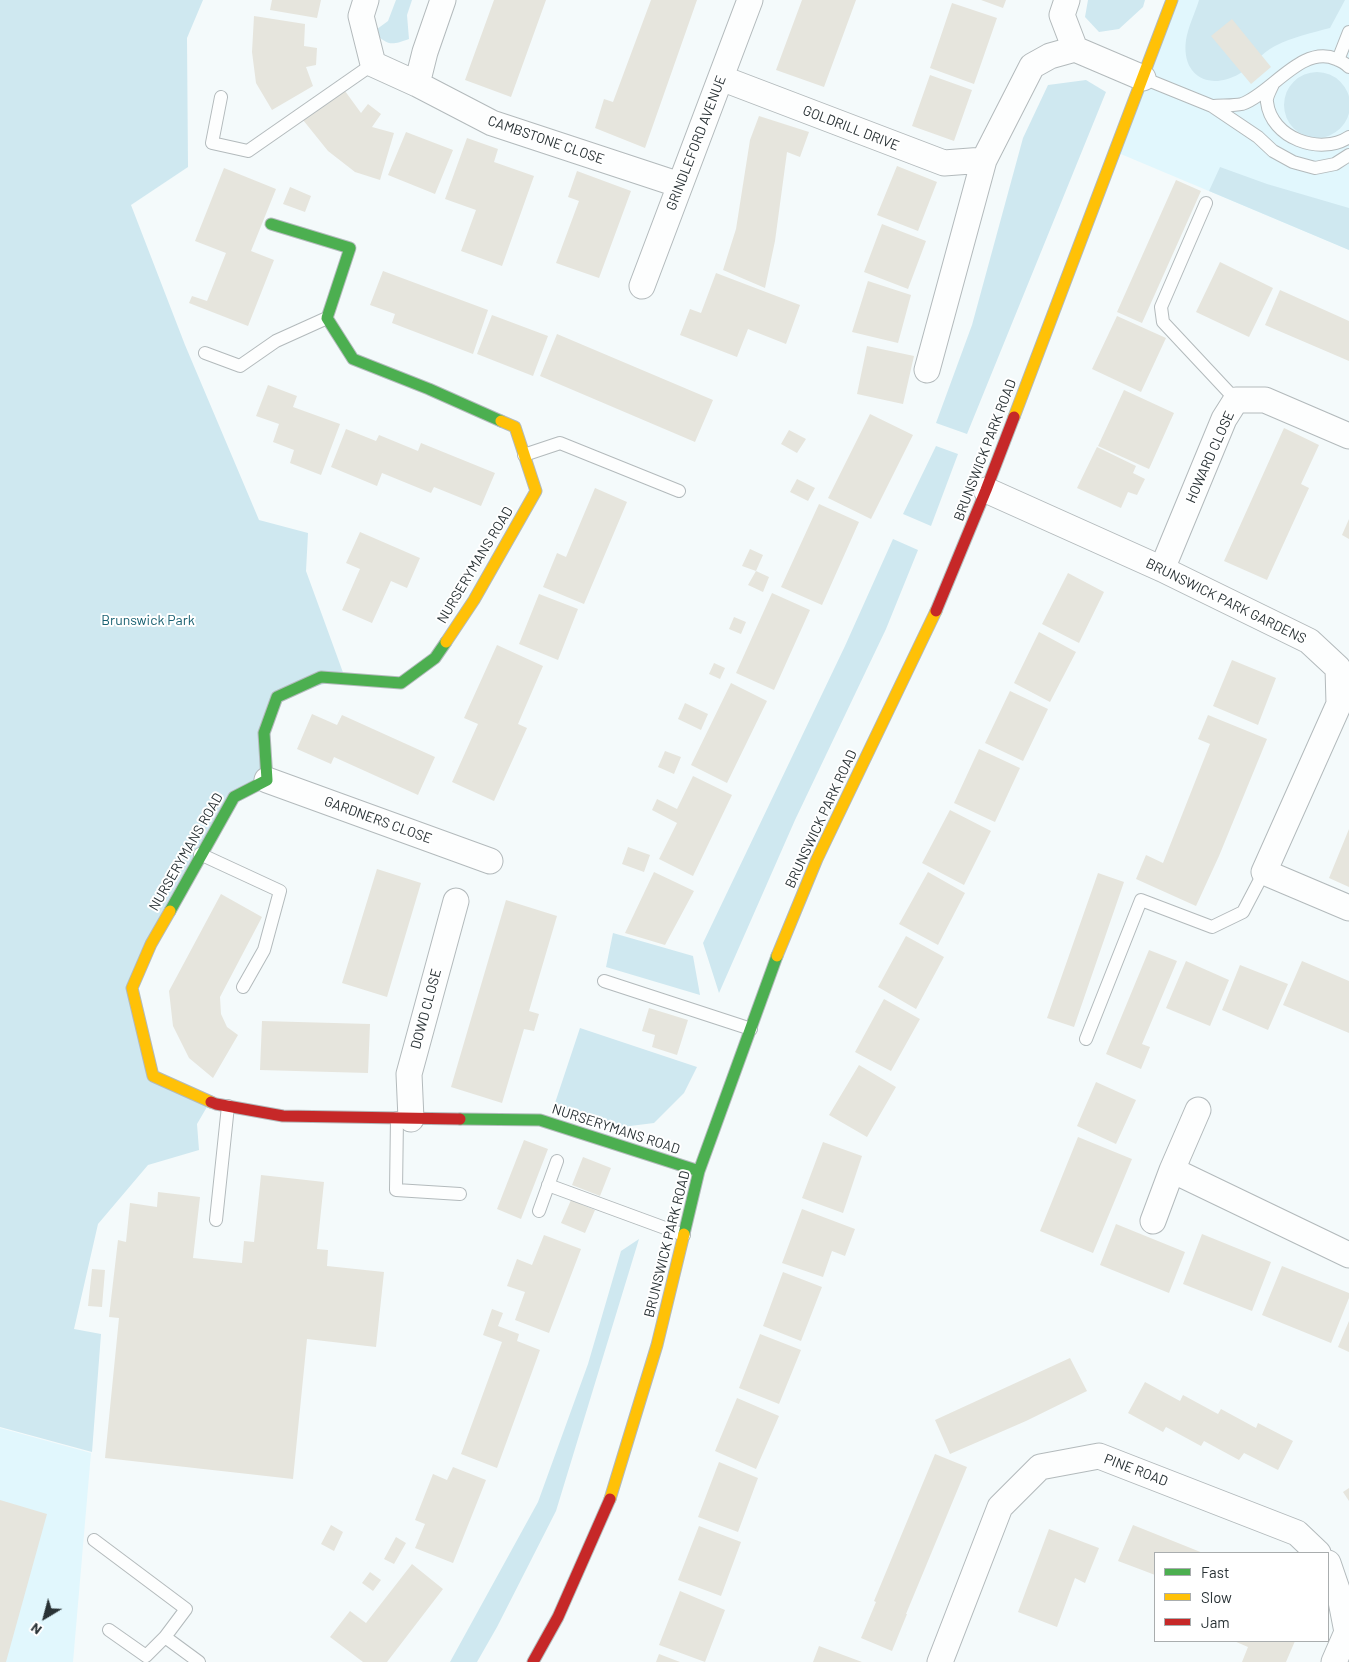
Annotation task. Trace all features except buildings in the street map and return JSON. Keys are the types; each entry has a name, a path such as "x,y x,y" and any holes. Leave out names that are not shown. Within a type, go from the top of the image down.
{"street":[{"path":"366,0 361,16 373,64"},
{"path":"416,84 443,0"},
{"name":"GRINDLEFORD AVENUE","path":"642,286 750,0"},
{"path":"1067,0 1062,15 1075,49"},
{"name":"BRUNSWICK PARK ROAD","path":"534,1662 558,1617 608,1504 657,1345 699,1171 778,953 816,859 930,626 986,490 1172,0"},
{"path":"927,370 984,160 1032,66 1050,56 1075,49 1142,78"},
{"name":"CAMBSTONE CLOSE","path":"373,64 492,123 680,185"},
{"name":"GOLDRILL DRIVE","path":"721,78 944,164 984,160"},
{"path":"271,224 350,248 327,318"},
{"name":"NURSERYMANS ROAD","path":"327,318 353,360 429,389 515,427 536,491 474,600 435,658 401,683 321,677 277,697 264,733 267,780 234,798 200,854 151,944 132,988 153,1076 216,1104 283,1116 540,1120 699,1171"},
{"name":"HOWARD CLOSE","path":"1162,570 1224,419 1236,400 1265,400 1349,436"},
{"name":"BRUNSWICK PARK GARDENS","path":"986,490 1162,570 1310,641 1338,668 1340,704 1264,872"},
{"name":"GARDNERS CLOSE","path":"267,780 490,861"},
{"path":"1264,872 1349,908"},
{"name":"DOWD CLOSE","path":"404,1118 409,1074 456,901"},
{"path":"1153,1221 1172,1170 1198,1110"},
{"path":"1172,1170 1349,1255"},
{"name":"PINE ROAD","path":"940,1662 1000,1507 1040,1467 1099,1456 1297,1533 1317,1552"},
{"path":"1329,1566 1341,1601 1347,1632 1334,1662"}],"lane":[{"path":"1338,60 1349,32"},
{"path":"1212,106 1242,104 1260,94 1284,73 1308,59 1329,56 1349,67"},
{"path":"221,97 212,143 248,151 373,64"},
{"path":"1142,78 1212,106 1258,137 1273,151 1293,162 1315,168 1335,164 1349,155"},
{"path":"1274,82 1266,100 1270,114 1277,127 1298,141 1320,146 1341,143 1349,138"},
{"path":"1206,203 1161,306 1163,322 1236,400"},
{"path":"206,353 240,366 276,341 327,318"},
{"path":"524,455 560,443 679,491"},
{"path":"200,854 280,891 264,950 243,987"},
{"path":"1086,1039 1141,900 1212,927 1243,912 1264,872"},
{"path":"604,981 751,1029"},
{"path":"216,1220 228,1106"},
{"path":"404,1118 396,1190 460,1194"},
{"path":"539,1211 557,1161"},
{"path":"548,1186 684,1235"},
{"path":"94,1540 186,1609 165,1637 146,1656 110,1630"},
{"path":"165,1637 200,1662"}],"shaded area":[{"path":"1173,0 1349,0 1349,250 1116,152"},
{"path":"0,1428 91,1453 73,1662 0,1662"}],"green space":[{"name":"Brunswick Park","path":"0,0 203,0 187,38 188,167 131,205 185,345 259,520 308,533 306,571 345,678 275,698 264,780 233,799 131,992 147,1065 211,1100 197,1124 199,1150 148,1165 98,1224 74,1329 101,1334 92,1452 0,1427"},
{"path":"396,0 412,0 407,15 409,39 390,43 382,40 373,32 388,21"},
{"path":"1088,0 1145,0 1143,7 1119,29 1099,32 1085,17"},
{"path":"1199,0 1345,0 1330,28 1275,46 1239,74 1217,81 1199,77 1188,63 1186,40"},
{"path":"1317,72 1330,75 1340,82 1347,92 1350,105 1347,118 1340,128 1330,135 1317,138 1304,135 1294,128 1287,118 1284,105 1287,92 1294,82 1304,75"},
{"path":"1086,80 1106,92 967,434 936,423 972,325 1023,138 1048,85"},
{"path":"1220,167 1267,184 1349,208 1349,250 1209,191"},
{"path":"936,446 958,454 931,526 903,514"},
{"path":"893,539 918,550 886,629 795,820 719,993 703,943 845,646"},
{"path":"613,933 693,956 700,995 606,967"},
{"path":"580,1028 697,1067 684,1093 654,1123 614,1128 554,1106"},
{"path":"639,1239 556,1511 477,1662 450,1662 538,1502 588,1364 621,1251"}],"traffic: fast":[{"path":"271,224 350,248 327,318 353,359 429,389 501,421"},
{"path":"170,911 234,797 267,780 264,733 277,697 321,677 401,683 435,658 446,642"},
{"path":"684,1234 699,1171 777,956"},
{"path":"460,1119 540,1120 699,1171"}],"traffic: slow":[{"path":"1014,417 1172,0"},
{"path":"446,642 474,600 536,491 515,427 501,421"},
{"path":"777,956 817,859 936,611"},
{"path":"170,911 151,944 132,988 153,1076 211,1102"},
{"path":"610,1499 657,1345 684,1234"}],"traffic: jam":[{"path":"936,611 1014,417"},
{"path":"211,1102 283,1116 460,1119"},
{"path":"533,1662 558,1617 610,1499"}]}
